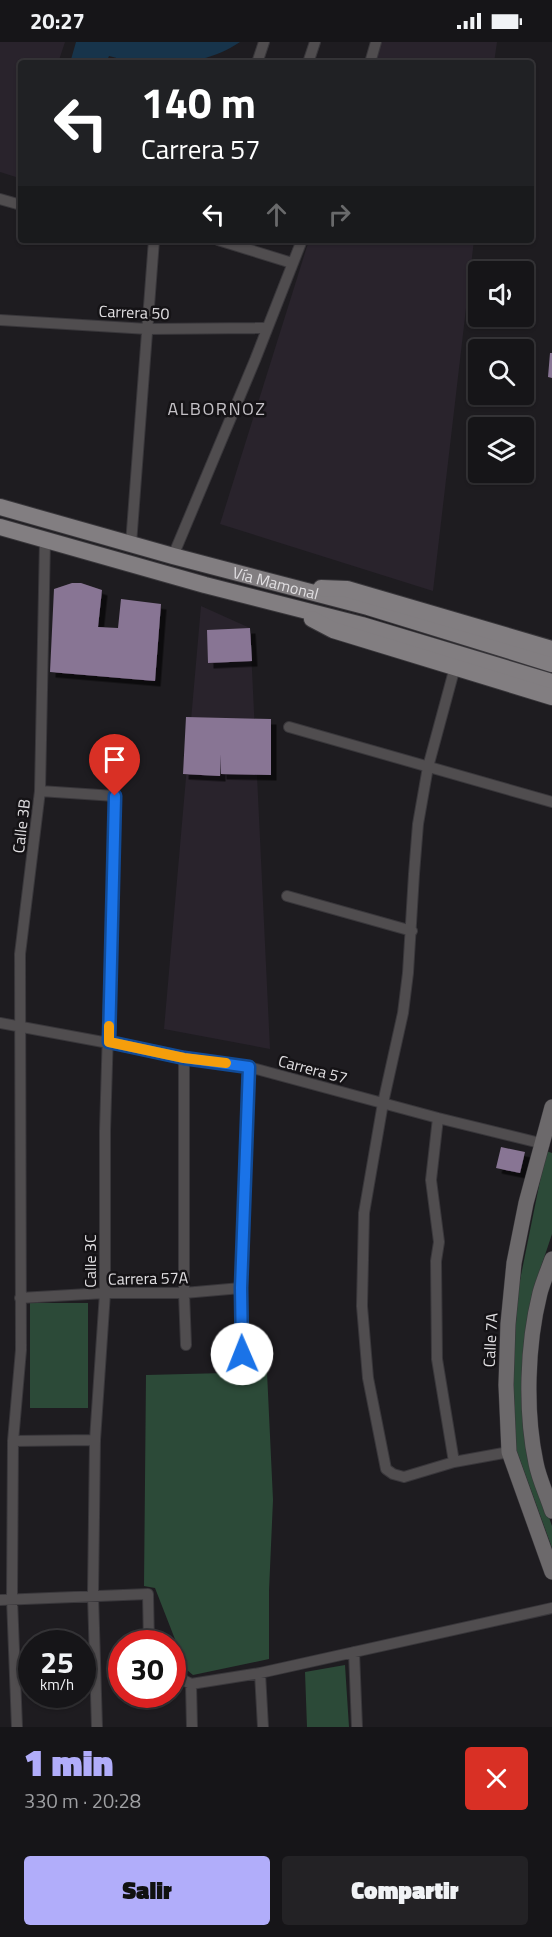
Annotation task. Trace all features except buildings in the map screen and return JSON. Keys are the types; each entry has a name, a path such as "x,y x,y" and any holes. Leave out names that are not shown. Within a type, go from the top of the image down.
{"main road":[{"name":"Vía Mamonal","path":"0,507 368,608 552,664"},
{"name":"Vía Mamonal","path":"0,527 362,625 552,682"},
{"path":"293,588 347,589 552,648"},
{"path":"287,606 333,630 552,697"}],"street":[{"path":"258,60 264,42"},
{"path":"309,60 315,42"},
{"path":"371,60 376,42"},
{"path":"0,199 18,204"},
{"path":"131,544 154,243"},
{"path":"238,243 292,263"},
{"path":"173,556 255,360 301,243"},
{"name":"Carrera 50","path":"0,320 148,329 266,327"},
{"name":"Calle 3B","path":"17,1727 12,1599 13,1441 21,1350 20,954 40,791 45,540"},
{"path":"455,667 428,767 418,824 412,931 403,1013 383,1103 364,1213 362,1306 368,1378 386,1469 404,1478 454,1462 509,1452"},
{"path":"289,727 552,802"},
{"name":"Calle 3C","path":"40,791 115,796 105,1131 105,1293 95,1440 93,1595 97,1727"},
{"path":"287,896 412,931"},
{"name":"Carrera 57","path":"0,1023 184,1058 249,1067 548,1145"},
{"path":"184,1058 183,1293 186,1345"},
{"path":"242,1354 241,1288 249,1067"},
{"name":"Calle 7A","path":"552,1107 548,1145 526,1203 514,1263 506,1385 509,1452 552,1572"},
{"path":"438,1118 431,1180 439,1242 436,1261 437,1359 454,1462"},
{"path":"552,1258 546,1295 533,1334 530,1370 530,1430 536,1466 552,1511"},
{"name":"Carrera 57A","path":"20,1298 105,1293 183,1293 241,1288"},
{"path":"13,1441 95,1440"},
{"path":"0,1600 148,1594 149,1630"},
{"path":"186,1681 191,1684 260,1673 552,1608"},
{"path":"354,1652 357,1727"},
{"path":"260,1673 263,1727"},
{"path":"191,1684 192,1727"}],"shaded area":[{"path":"0,42 65,42 59,60 18,60 18,178 0,172"},
{"path":"372,42 497,42 494,60 366,60"},
{"path":"308,243 474,243 472,261 468,261 468,291 433,591 220,524"},
{"path":"201,606 250,628 270,1049 164,1029"}],"green space":[{"path":"546,1151 552,1153 552,1234 533,1291 533,1471 552,1526 552,1548 516,1449 513,1369 518,1290"},
{"path":"30,1303 88,1303 88,1408 30,1408"},
{"path":"267,1372 273,1500 269,1659 193,1675 186,1667 186,1630 171,1630 155,1588 144,1586 146,1375"},
{"path":"345,1665 349,1727 307,1727 305,1672"}],"water":[{"path":"76,42 240,42 229,49 196,60 125,60 109,56 107,60 71,60"}],"slow traffic":[{"path":"109,1026 109,1042 184,1058 226,1063"}],"district":[{"name":"ALBORNOZ","path":"217,409"}],"route":[{"path":"115,796 109,1042 184,1058 249,1067 241,1288 242,1354"}]}
